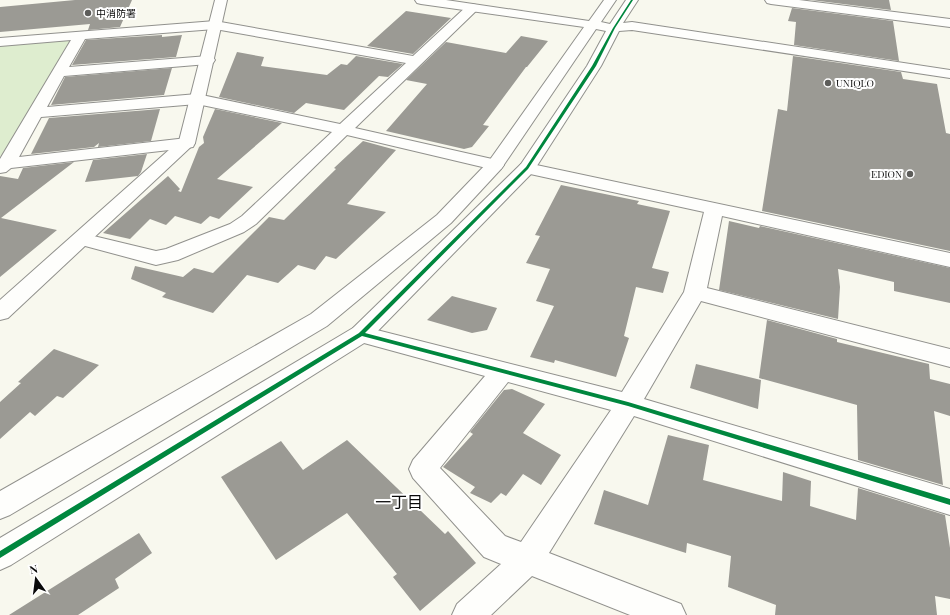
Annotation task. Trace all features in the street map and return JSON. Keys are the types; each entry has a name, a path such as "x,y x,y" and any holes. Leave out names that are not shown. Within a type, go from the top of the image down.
{"street":[{"path":"0,312 187,143 208,60 221,0"},
{"path":"421,0 479,4 611,19 950,74"},
{"path":"0,506 319,320 444,219 495,165 611,19 632,0"},
{"path":"777,0 950,23"},
{"path":"81,239 156,258 171,255 237,228 249,220 479,4"},
{"path":"0,555 361,334 527,168 594,66 611,19"},
{"path":"0,42 215,25 417,61"},
{"path":"2,165 36,113 80,36"},
{"path":"59,72 208,60"},
{"path":"36,113 197,99 345,130 495,165"},
{"path":"2,165 187,143"},
{"path":"527,168 950,260"},
{"path":"468,615 527,560 628,404 695,292 714,208"},
{"path":"695,292 950,358"},
{"path":"361,334 628,404 950,502"},
{"path":"503,371 423,469 495,547 670,615"}],"green space":[{"path":"66,40 70,41 3,155 0,156 0,45"}],"building":[{"path":"75,0 132,0 120,27 88,30 90,24 0,32 0,7"},
{"path":"811,0 889,0 891,10"},
{"path":"792,8 893,21 899,61 794,45 796,22 788,21"},
{"path":"406,11 451,18 413,54 367,46"},
{"path":"162,35 162,37 182,35 176,57 72,65 86,40"},
{"path":"521,36 548,41 526,67 483,125 489,126 472,147 464,149 386,131 427,84 406,80 446,42 506,53"},
{"path":"237,52 264,57 261,66 327,75 341,64 347,65 356,56 403,64 388,77 379,76 344,110 306,103 294,113 219,97"},
{"path":"793,56 901,72 903,79 937,84 946,133 950,134 950,251 762,211 778,109 787,111"},
{"path":"172,68 164,95 51,105 65,77"},
{"path":"160,109 151,141 98,147 99,143 94,147 31,154 49,118"},
{"path":"215,109 282,123 217,179 253,187 219,219 210,216 201,224 175,216 166,225 150,219 130,239 103,233 168,176 180,189 178,191 181,192 199,147 204,143 203,137"},
{"path":"363,141 396,150 347,204 386,212 336,259 326,256 315,270 298,265 278,283 247,275 213,313 162,297 166,293 131,279 135,266 183,277 194,268 213,273 269,217 284,220 336,169 334,168"},
{"path":"147,154 141,172 138,176 85,182 93,160"},
{"path":"74,162 1,218 57,230 0,277 0,176 18,179 23,168"},
{"path":"561,185 639,201 637,204 670,211 652,268 669,272 663,293 636,287 624,336 629,338 616,377 555,360 554,363 530,357 554,306 536,301 550,269 526,263 540,236 535,235"},
{"path":"729,221 759,228 760,226 950,268 950,303 894,291 894,282 838,269 840,287 838,319 719,290"},
{"path":"452,296 497,308 487,330 472,333 427,320"},
{"path":"767,320 837,339 837,342 929,364 930,379 950,384 950,416 934,411 943,485 858,460 857,405 759,378"},
{"path":"54,349 99,365 63,398 57,396 35,416 30,412 0,439 0,402 21,383 18,382"},
{"path":"696,364 761,380 758,409 690,388"},
{"path":"512,389 545,404 523,433 561,455 541,485 523,474 506,496 501,493 491,503 470,493 475,487 443,467 473,434 470,432 504,390"},
{"path":"668,435 709,445 703,480 782,501 783,472 811,481 810,506 856,520 858,488 945,515 950,548 950,599 935,596 937,615 775,615 776,605 728,587 731,556 687,543 686,553 594,524 604,490 648,505"},
{"path":"347,440 445,534 448,531 476,563 420,611 393,577 397,574 347,513 276,560 221,477 281,441 303,470"},
{"path":"139,533 152,553 115,579 119,588 78,615 9,615"}],"cycle path":[{"path":"0,555 361,334 527,168 594,66 614,28 632,0"},
{"path":"361,334 628,404 950,502"}],"place":[{"name":"中消防署","path":"88,13"},
{"name":"UNIQLO","path":"828,83"},
{"name":"EDION","path":"910,174"}],"district":[{"name":"一丁目","path":"399,502"}]}
